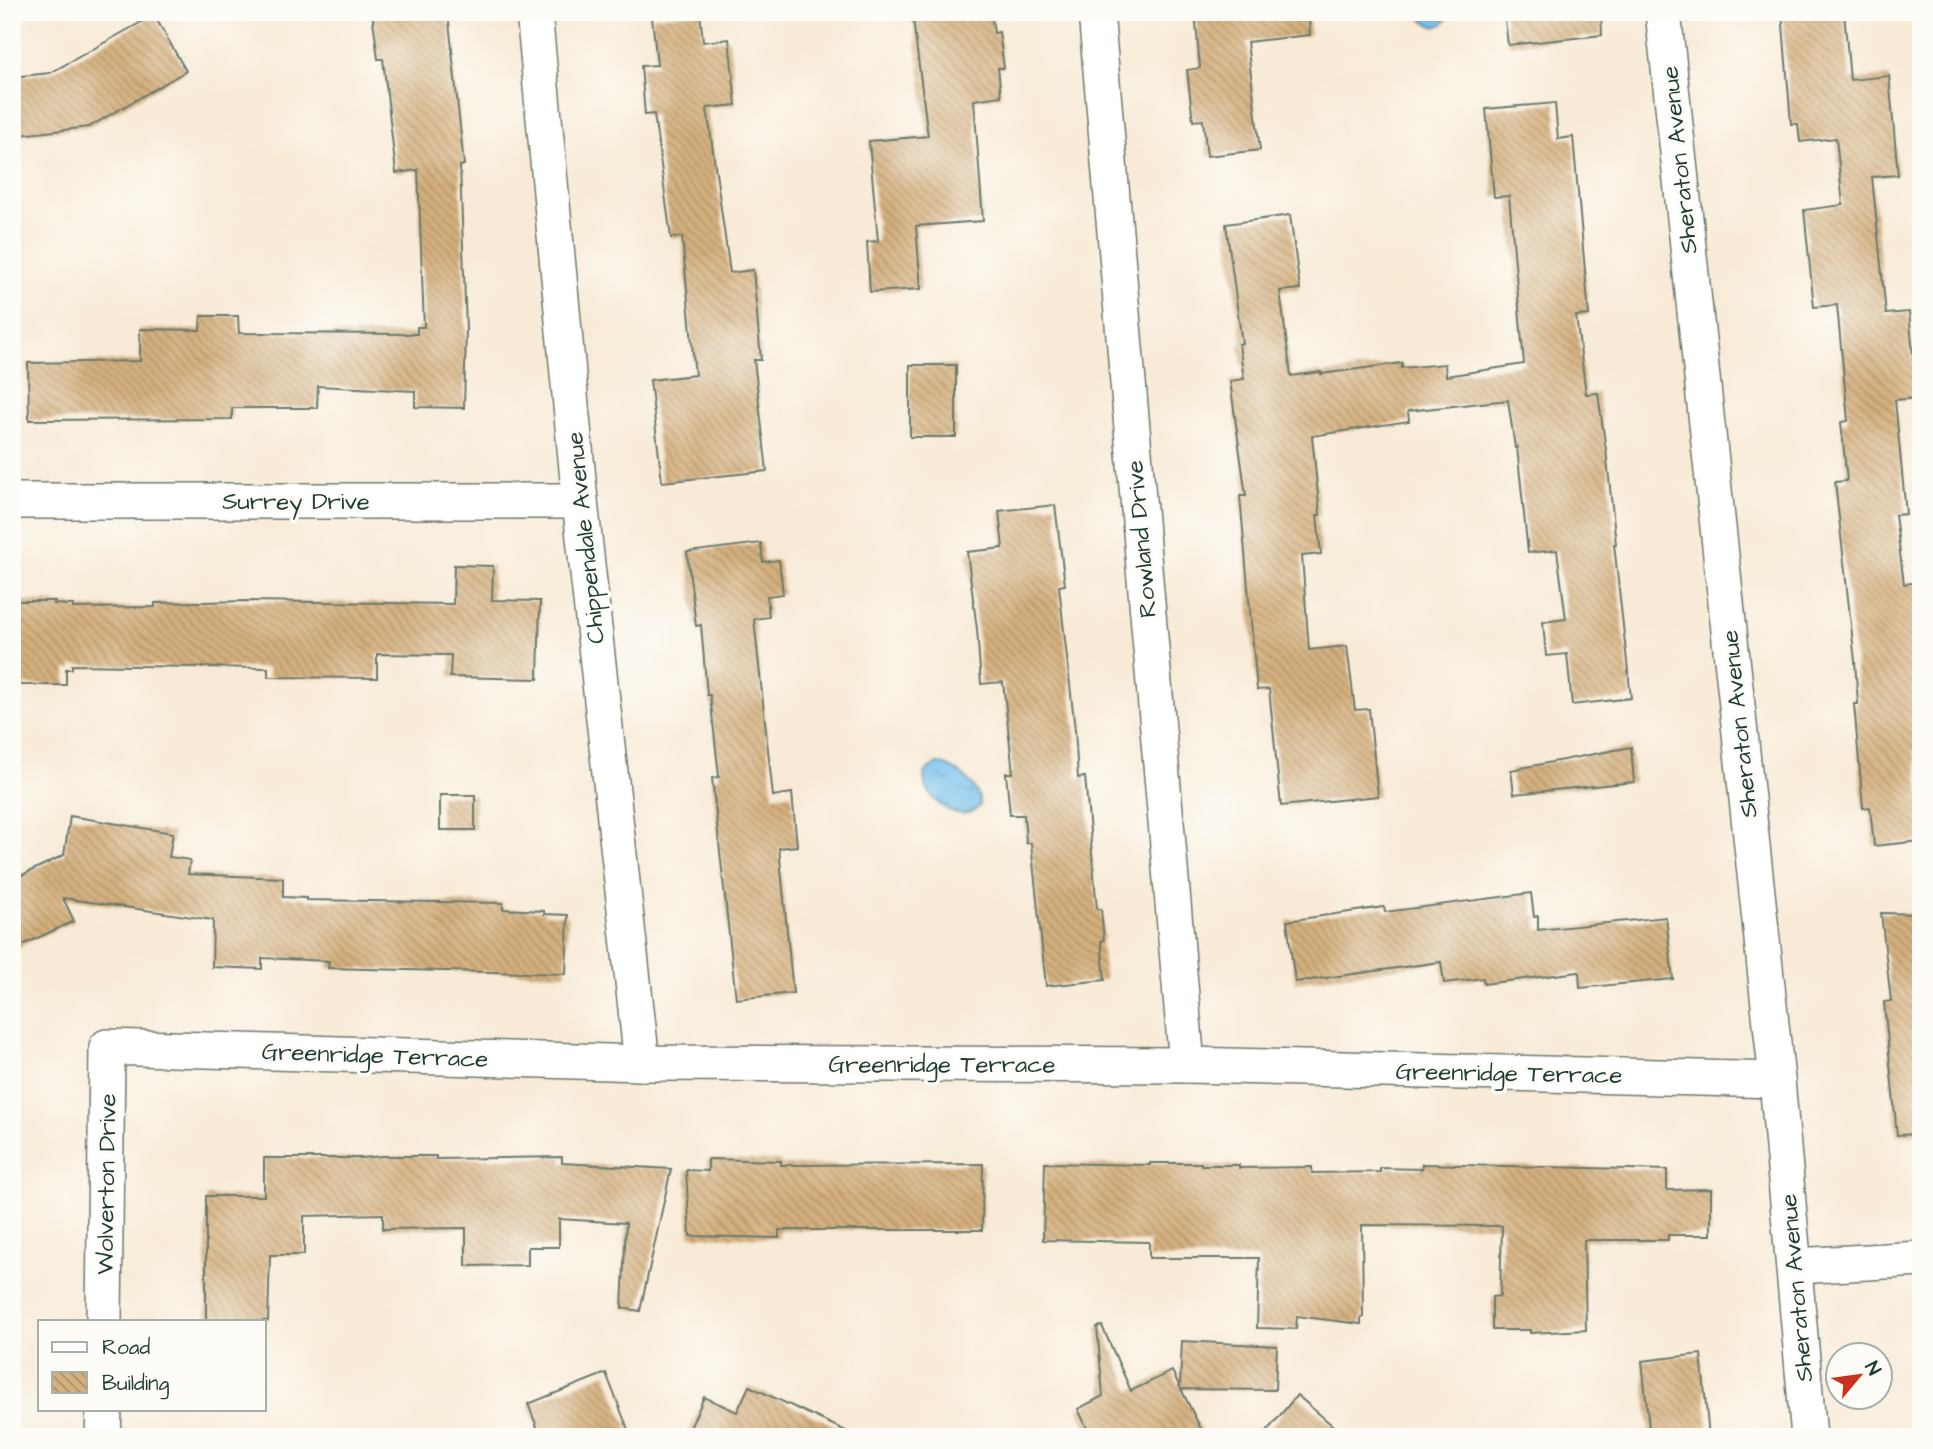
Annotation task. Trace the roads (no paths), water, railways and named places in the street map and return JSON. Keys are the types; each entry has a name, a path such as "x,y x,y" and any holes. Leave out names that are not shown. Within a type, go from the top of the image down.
{"street":[{"name":"Chippendale Avenue","path":"534,12 580,501 642,1063"},
{"name":"Rowland Drive","path":"1096,12 1187,1065"},
{"name":"Sheraton Avenue","path":"1664,12 1777,1080 1809,1437"},
{"name":"Surrey Drive","path":"12,501 580,501"},
{"name":"Greenridge Terrace","path":"107,1047 642,1063 1187,1065 1777,1080"},
{"name":"Wolverton Drive","path":"104,1320 107,1047"},
{"path":"1795,1266 1921,1259"},
{"path":"103,1437 104,1410"}],"water":[{"path":"1421,12 1450,12 1450,15 1443,24 1435,27 1423,20"},
{"path":"937,764 952,768 965,777 976,791 980,805 963,814 937,802 930,793 924,775 929,768"}]}
